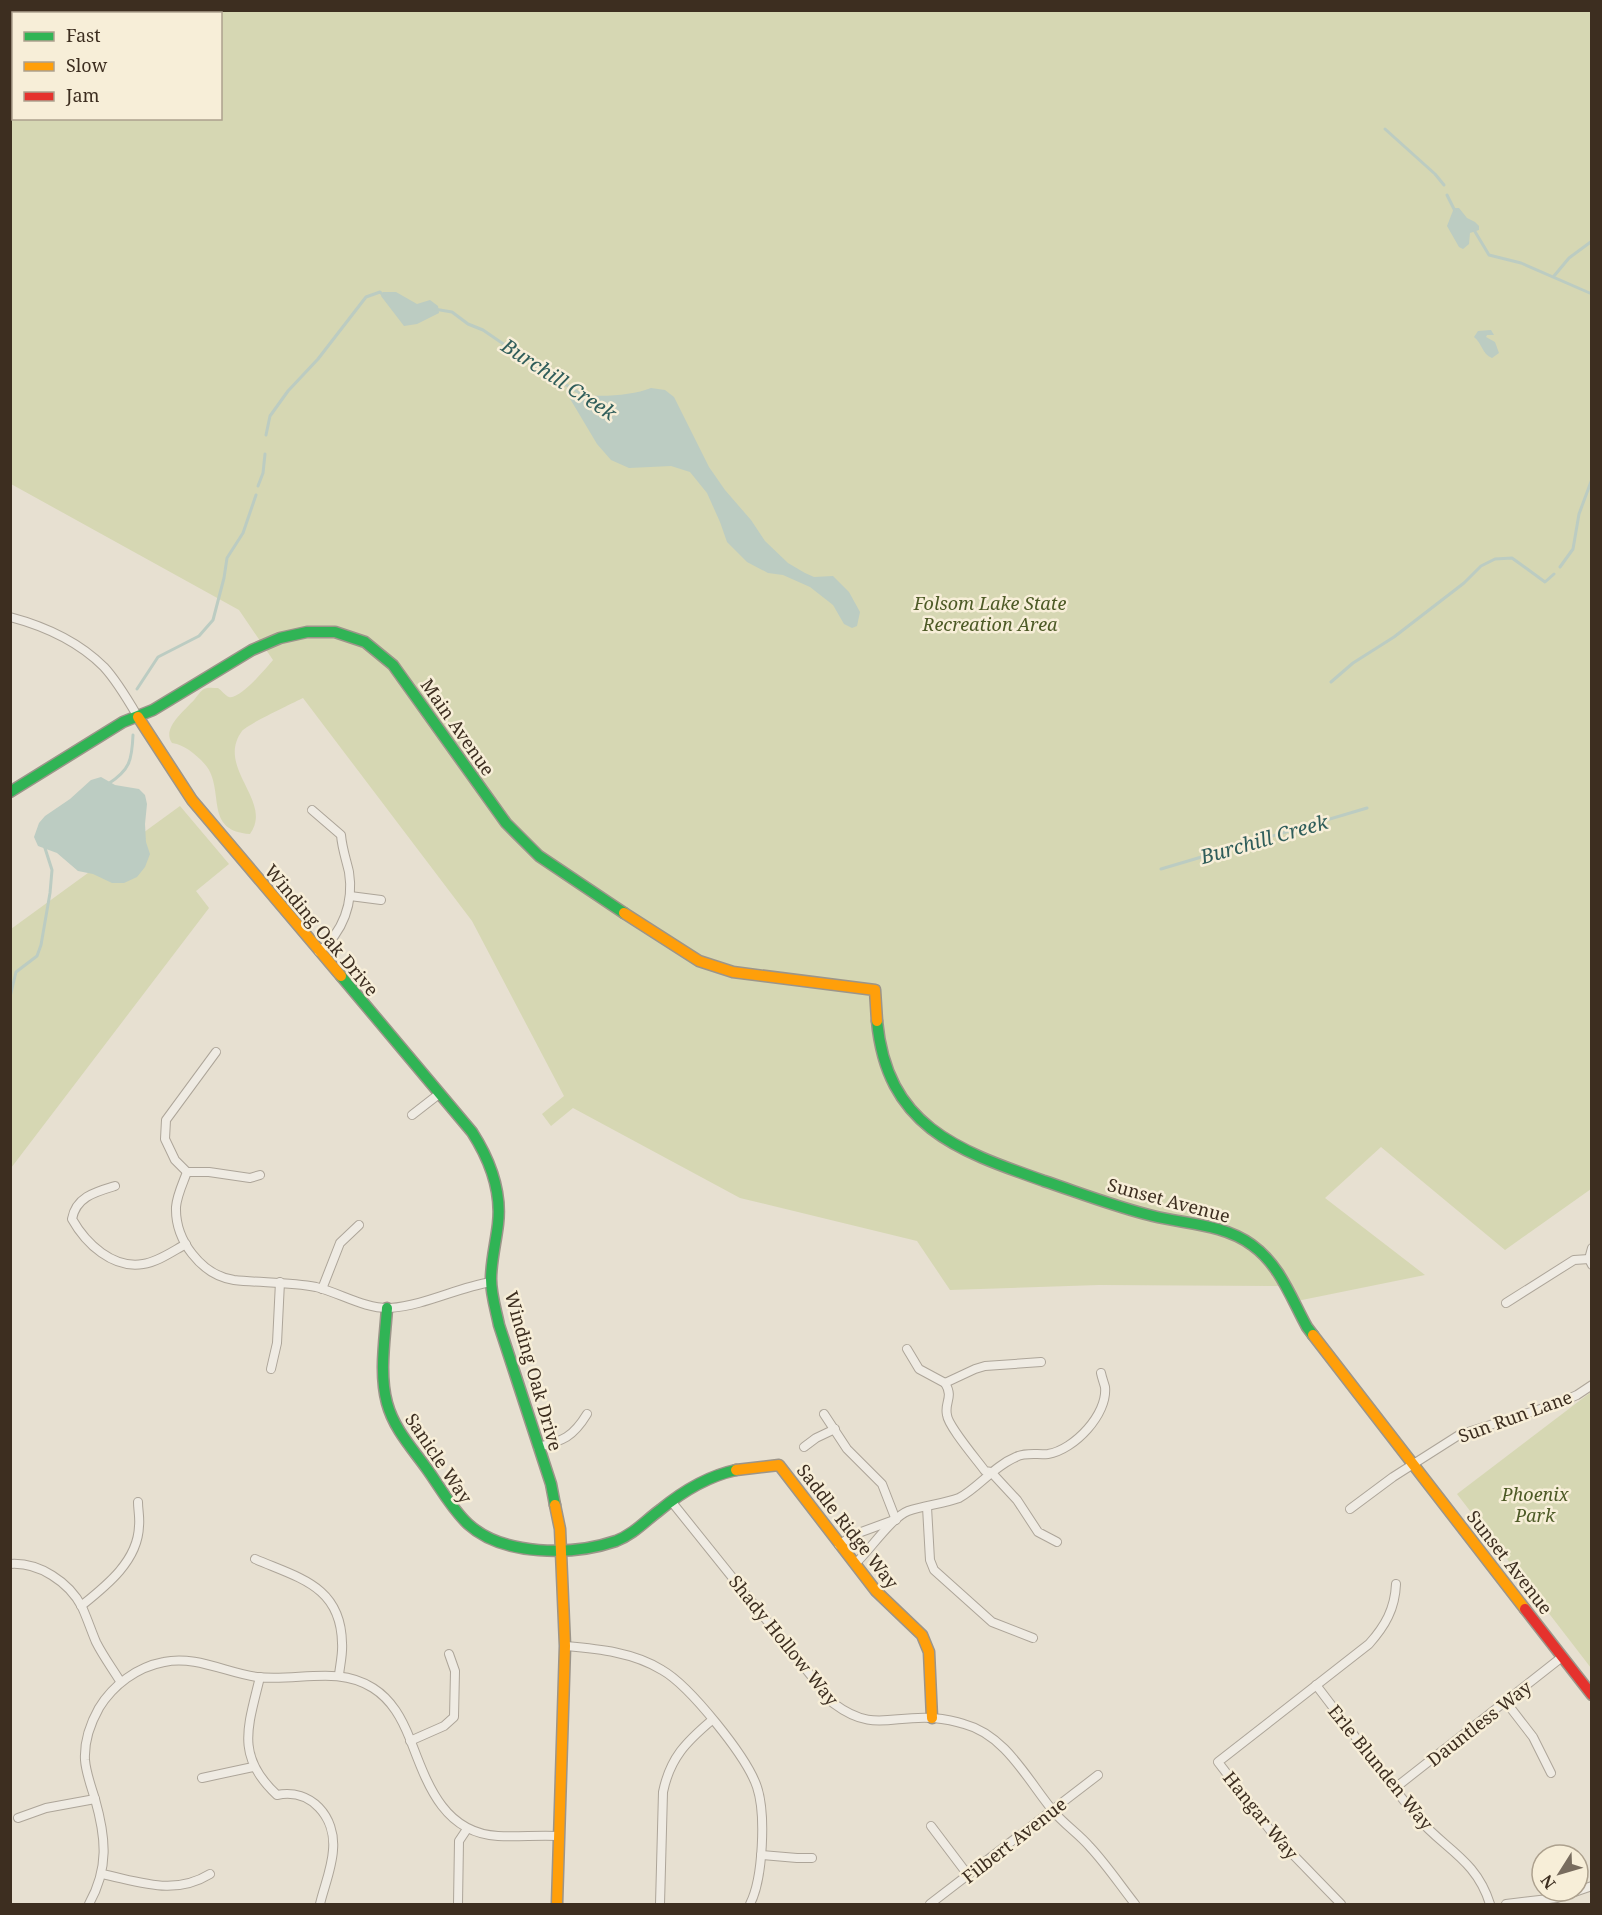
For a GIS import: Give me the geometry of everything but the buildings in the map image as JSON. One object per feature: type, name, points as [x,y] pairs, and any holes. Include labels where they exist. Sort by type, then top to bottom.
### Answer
[{"type":"street","points":[[10,617],[52,632],[92,657],[104,668],[138,717]]},
{"type":"street","name":"Main Avenue","points":[[10,792],[126,720],[153,709],[210,672],[268,642],[306,632],[330,632],[353,637],[371,646],[393,665],[506,823],[539,856],[590,892],[678,949],[720,969],[875,990]]},
{"type":"street","name":"Winding Oak Drive","points":[[138,717],[192,800],[480,1145],[495,1181],[499,1215],[491,1282],[499,1325],[551,1484],[561,1549],[565,1646],[557,1905]]},
{"type":"street","points":[[312,810],[327,820],[341,835],[342,850],[349,875],[350,896],[346,913],[340,928],[319,952]]},
{"type":"street","points":[[350,896],[381,900]]},
{"type":"street","name":"Sunset Avenue","points":[[875,990],[880,1045],[889,1073],[911,1112],[949,1143],[981,1160],[1104,1201],[1165,1219],[1223,1230],[1252,1244],[1271,1261],[1282,1274],[1307,1327],[1592,1695]]},
{"type":"street","points":[[216,1052],[166,1120],[165,1139],[175,1160],[187,1172],[209,1172],[250,1178],[260,1175]]},
{"type":"street","points":[[412,1114],[439,1094]]},
{"type":"street","points":[[187,1172],[177,1206],[179,1229],[186,1244],[200,1263],[222,1277],[233,1280],[280,1282],[322,1289],[387,1308],[423,1303],[491,1282]]},
{"type":"street","points":[[115,1186],[89,1194],[74,1211],[72,1219],[86,1239],[107,1257],[126,1264],[144,1264],[161,1258],[186,1244]]},
{"type":"street","points":[[322,1289],[340,1243],[359,1225]]},
{"type":"street","points":[[1506,1303],[1574,1260],[1590,1262],[1592,1248]]},
{"type":"street","points":[[271,1369],[277,1343],[280,1282]]},
{"type":"street","name":"Sanicle Way","points":[[387,1308],[384,1381],[391,1417],[423,1461],[450,1506],[468,1525],[494,1542],[561,1549]]},
{"type":"street","points":[[906,1349],[919,1369],[945,1383],[950,1396],[947,1409],[948,1420],[985,1471],[991,1472],[1017,1500],[1038,1532],[1057,1542]]},
{"type":"street","points":[[945,1383],[986,1366],[1041,1362]]},
{"type":"street","points":[[855,1564],[896,1520],[907,1512],[967,1494],[991,1472],[1015,1457],[1050,1454],[1071,1445],[1089,1428],[1098,1414],[1105,1388],[1101,1374]]},
{"type":"street","name":"Sun Run Lane","points":[[1350,1509],[1444,1443],[1467,1431],[1559,1403],[1577,1395],[1592,1384]]},
{"type":"street","points":[[538,1447],[569,1436],[578,1428],[587,1414]]},
{"type":"street","points":[[825,1414],[847,1449],[882,1484],[896,1520]]},
{"type":"street","points":[[804,1447],[835,1429]]},
{"type":"street","name":"Saddle Ridge Way","points":[[561,1549],[596,1546],[627,1536],[688,1488],[717,1475],[760,1465],[779,1465],[876,1591],[922,1635],[929,1652],[932,1718]]},
{"type":"street","name":"Shady Hollow Way","points":[[671,1501],[832,1703],[850,1714],[872,1721],[932,1718],[966,1724],[990,1737],[1012,1756],[1065,1824],[1090,1846],[1135,1905]]},
{"type":"street","points":[[81,1606],[105,1588],[124,1566],[140,1527],[138,1502]]},
{"type":"street","points":[[927,1507],[930,1560],[934,1570],[992,1622],[1033,1638]]},
{"type":"street","points":[[839,1545],[853,1534],[896,1520]]},
{"type":"street","points":[[255,1559],[312,1584],[330,1600],[340,1623],[342,1643],[339,1675]]},
{"type":"street","points":[[10,1564],[16,1563],[44,1570],[62,1582],[81,1606],[105,1659],[120,1681]]},
{"type":"street","points":[[1316,1685],[1363,1650],[1381,1631],[1394,1605],[1396,1584]]},
{"type":"street","points":[[565,1646],[615,1652],[662,1670],[688,1690],[746,1763],[756,1786],[760,1803],[761,1854],[758,1880],[750,1905]]},
{"type":"street","points":[[410,1741],[444,1726],[454,1717],[455,1671],[449,1654]]},
{"type":"street","name":"Dauntless Way","points":[[1395,1788],[1562,1658]]},
{"type":"street","points":[[89,1905],[102,1874],[104,1841],[87,1772],[86,1743],[93,1719],[120,1681],[152,1665],[164,1662],[178,1660],[260,1677],[339,1675],[368,1685],[382,1695],[397,1711],[435,1797],[454,1819],[467,1828],[497,1836],[558,1836]]},
{"type":"street","points":[[260,1677],[248,1732],[253,1767],[263,1782],[277,1795],[289,1793],[311,1800],[320,1809],[328,1823],[332,1835],[333,1851],[320,1905]]},
{"type":"street","name":"Erle Blunden Way","points":[[1316,1685],[1419,1819],[1462,1857],[1481,1884],[1490,1905]]},
{"type":"street","name":"Hangar Way","points":[[1316,1685],[1218,1762],[1273,1834],[1341,1905]]},
{"type":"street","points":[[1506,1702],[1533,1737],[1551,1773]]},
{"type":"street","points":[[660,1905],[663,1792],[667,1775],[680,1750],[712,1720]]},
{"type":"street","points":[[202,1778],[253,1767]]},
{"type":"street","name":"Filbert Avenue","points":[[930,1905],[1098,1775]]},
{"type":"street","points":[[18,1818],[46,1808],[95,1799]]},
{"type":"street","points":[[931,1826],[968,1875]]},
{"type":"street","points":[[458,1905],[459,1841],[467,1828]]},
{"type":"street","points":[[761,1854],[812,1858]]},
{"type":"street","points":[[102,1874],[171,1887],[197,1882],[210,1874]]},
{"type":"street","points":[[1506,1905],[1557,1898],[1592,1886]]},
{"type":"green space","name":"Folsom Lake State Recreation Area","points":[[11,11],[1591,11],[1591,1189],[1505,1250],[1381,1147],[1325,1198],[1425,1275],[1297,1301],[1288,1286],[1099,1285],[950,1290],[917,1241],[740,1198],[573,1108],[551,1126],[542,1114],[564,1096],[472,921],[303,698],[245,728],[236,745],[235,758],[255,809],[255,822],[250,834],[236,831],[221,819],[209,770],[189,750],[172,743],[169,732],[171,727],[178,716],[204,689],[218,688],[229,697],[234,697],[252,683],[273,660],[239,610],[11,484]]},
{"type":"green space","points":[[180,806],[229,864],[196,891],[209,908],[11,1168],[11,929]]},
{"type":"green space","name":"Phoenix Park","points":[[1591,1392],[1591,1668],[1457,1494]]},
{"type":"shaded area","points":[[1454,208],[1459,208],[1467,218],[1479,226],[1479,230],[1470,233],[1469,244],[1463,249],[1459,247],[1447,226]]},
{"type":"shaded area","points":[[383,292],[396,292],[417,304],[430,300],[438,306],[439,313],[417,324],[404,326],[381,296]]},
{"type":"shaded area","points":[[1491,330],[1494,335],[1486,337],[1495,342],[1499,353],[1492,358],[1486,354],[1474,337],[1478,331]]},
{"type":"shaded area","points":[[651,388],[665,390],[674,397],[709,467],[765,541],[788,563],[814,577],[833,576],[849,592],[860,612],[857,626],[852,628],[844,624],[833,605],[810,587],[783,575],[768,573],[747,562],[727,542],[707,493],[690,472],[671,466],[629,468],[611,460],[597,444],[566,392],[608,396]]},
{"type":"shaded area","points":[[101,777],[115,785],[139,789],[145,795],[147,804],[146,842],[150,854],[145,867],[137,877],[124,883],[112,883],[93,874],[78,871],[57,853],[38,846],[34,837],[39,823],[45,816],[70,799],[91,780]]},
{"type":"waterway","points":[[1385,129],[1444,185]]},
{"type":"waterway","points":[[1447,195],[1455,211]]},
{"type":"waterway","points":[[1474,230],[1489,255],[1521,263],[1592,294]]},
{"type":"waterway","points":[[1554,276],[1569,258],[1592,241]]},
{"type":"waterway","name":"Burchill Creek","points":[[266,435],[270,416],[288,391],[318,359],[366,297],[380,292],[384,296]]},
{"type":"waterway","name":"Burchill Creek","points":[[434,309],[452,312],[583,395]]},
{"type":"waterway","points":[[258,486],[263,473],[265,454]]},
{"type":"waterway","points":[[1560,567],[1573,549],[1579,514],[1592,479]]},
{"type":"waterway","points":[[137,689],[158,657],[199,636],[213,620],[227,558],[243,533],[256,495]]},
{"type":"waterway","points":[[1331,682],[1353,663],[1394,637],[1464,583],[1481,566],[1495,559],[1512,558],[1545,582],[1554,574]]},
{"type":"waterway","name":"Burchill Creek","points":[[108,784],[121,774],[128,764],[133,735]]},
{"type":"waterway","name":"Burchill Creek","points":[[1161,869],[1367,808]]},
{"type":"waterway","name":"Burchill Creek","points":[[10,997],[16,972],[37,956],[41,945],[52,870],[44,845]]},
{"type":"traffic: fast","points":[[10,792],[123,722],[153,710],[252,650],[280,638],[307,632],[335,632],[365,642],[393,665],[506,823],[539,856],[624,913]]},
{"type":"traffic: fast","points":[[341,976],[472,1132],[489,1164],[496,1187],[499,1211],[491,1272],[493,1297],[499,1325],[551,1484],[555,1505]]},
{"type":"traffic: fast","points":[[877,1021],[883,1057],[895,1086],[911,1110],[931,1129],[982,1158],[1012,1170],[1112,1204],[1165,1219],[1217,1229],[1241,1238],[1262,1253],[1270,1262],[1313,1335]]},
{"type":"traffic: fast","points":[[387,1308],[383,1380],[390,1412],[404,1438],[451,1504],[468,1524],[483,1535],[500,1542],[539,1550],[559,1551],[598,1546],[628,1535],[696,1485],[736,1470]]},
{"type":"traffic: slow","points":[[138,717],[192,800],[341,976]]},
{"type":"traffic: slow","points":[[624,913],[699,961],[733,972],[875,990],[877,1021]]},
{"type":"traffic: slow","points":[[1313,1335],[1525,1609]]},
{"type":"traffic: slow","points":[[736,1470],[779,1465],[876,1591],[922,1635],[929,1652],[932,1718]]},
{"type":"traffic: slow","points":[[555,1505],[560,1529],[565,1646],[557,1904]]},
{"type":"traffic: jam","points":[[1525,1609],[1592,1695]]}]
